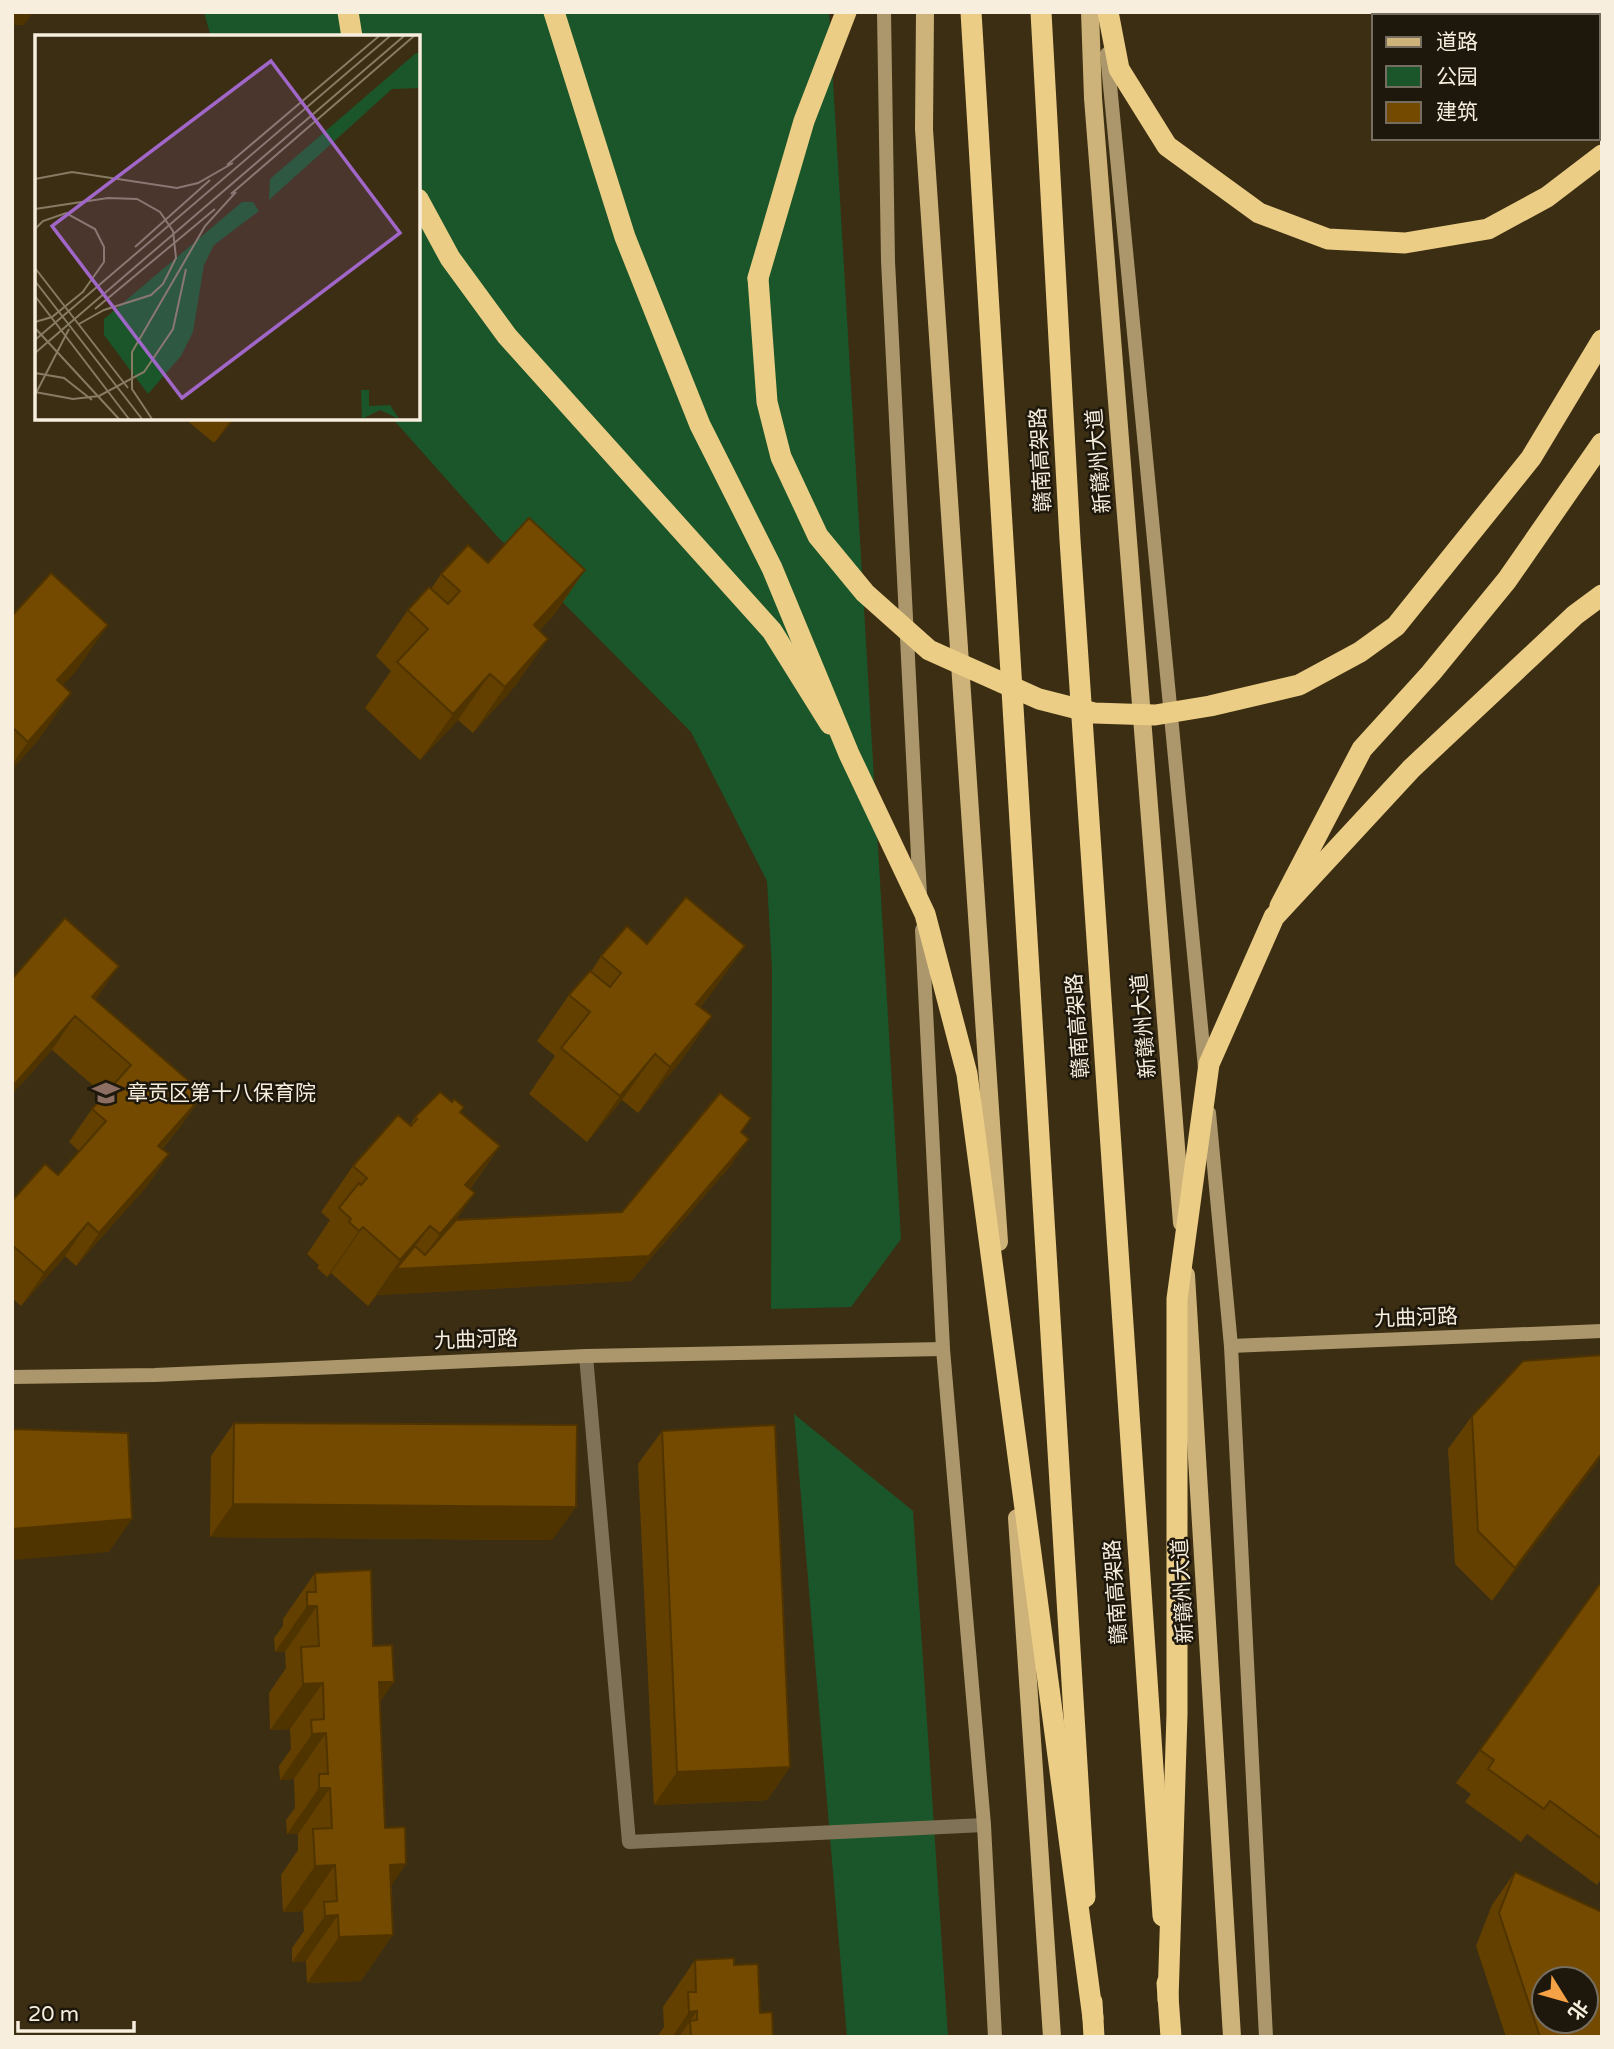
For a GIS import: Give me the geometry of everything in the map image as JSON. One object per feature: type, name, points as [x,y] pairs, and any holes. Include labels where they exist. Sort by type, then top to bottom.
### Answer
[{"type":"highway","points":[[348,12],[352,35]]},
{"type":"highway","points":[[554,12],[625,237],[700,425],[772,568],[849,754],[925,914],[967,1074],[1093,2027]]},
{"type":"highway","points":[[846,12],[804,121],[758,278],[767,402],[781,457],[818,536],[865,593],[929,650],[987,678],[1039,699],[1094,712],[1155,715],[1210,706],[1299,685],[1360,652],[1396,626],[1531,458],[1602,340]]},
{"type":"highway","name":"赣南高架路","points":[[971,12],[1093,2027]]},
{"type":"highway","name":"赣南高架路","points":[[1041,12],[1070,540],[1171,2037]]},
{"type":"highway","points":[[1106,12],[1119,69],[1167,146],[1259,213],[1328,239],[1405,243],[1488,229],[1547,197],[1602,155]]},
{"type":"highway","points":[[420,203],[450,258],[507,336],[772,631],[849,754]]},
{"type":"highway","points":[[1168,2000],[1177,1714],[1177,1299],[1209,1064],[1274,917],[1362,749],[1431,673],[1507,580],[1602,443]]},
{"type":"highway","points":[[1274,917],[1411,769],[1574,615],[1602,595]]},
{"type":"main road","points":[[925,12],[924,129],[1052,2037]]},
{"type":"main road","name":"新赣州大道","points":[[1090,12],[1094,112],[1190,1322],[1232,2037]]},
{"type":"street","points":[[884,12],[888,261],[943,1349],[984,1825],[995,2037]]},
{"type":"street","points":[[1106,12],[1231,1346],[1266,2037]]},
{"type":"street","name":"九曲河路","points":[[1231,1346],[1602,1331]]},
{"type":"street","name":"九曲河路","points":[[12,1377],[155,1375],[586,1356],[943,1349]]},
{"type":"lane","points":[[586,1356],[629,1842],[984,1825]]},
{"type":"green space","points":[[204,12],[829,12],[901,1239],[851,1307],[771,1309],[772,968],[767,881],[691,732],[496,535],[394,420],[420,420],[420,35],[210,35]]},
{"type":"green space","points":[[794,1414],[913,1511],[948,2037],[847,2037]]},
{"type":"building","points":[[529,518],[585,570],[534,625],[548,639],[505,687],[490,674],[453,714],[397,662],[428,629],[408,610],[429,587],[448,604],[460,591],[441,574],[468,545],[488,563]]},
{"type":"building","points":[[51,573],[108,625],[57,680],[71,693],[28,742],[12,729],[12,616]]},
{"type":"building","points":[[686,897],[745,946],[696,1004],[712,1016],[670,1067],[655,1054],[620,1096],[561,1048],[590,1012],[569,995],[590,971],[610,987],[621,973],[601,956],[627,926],[647,944]]},
{"type":"building","points":[[65,918],[119,966],[92,997],[204,1094],[158,1146],[169,1154],[99,1233],[88,1223],[44,1273],[12,1245],[12,1201],[45,1164],[58,1175],[106,1121],[92,1109],[131,1065],[75,1016],[12,1087],[12,979]]},
{"type":"building","points":[[440,1092],[452,1102],[454,1099],[464,1107],[460,1112],[500,1146],[465,1185],[475,1193],[440,1234],[430,1226],[400,1260],[363,1227],[359,1231],[339,1208],[359,1183],[361,1185],[367,1178],[353,1166],[398,1115],[411,1126],[417,1119],[415,1117]]},
{"type":"building","points":[[720,1093],[751,1118],[741,1132],[749,1139],[649,1256],[396,1269],[415,1246],[425,1255],[456,1220],[622,1212]]},
{"type":"building","points":[[1602,1355],[1602,1453],[1515,1568],[1478,1531],[1472,1416],[1523,1361]]},
{"type":"building","points":[[234,1423],[577,1425],[576,1507],[233,1504]]},
{"type":"building","points":[[775,1425],[790,1767],[677,1772],[662,1431]]},
{"type":"building","points":[[12,1429],[128,1433],[132,1519],[12,1529]]},
{"type":"building","points":[[371,1570],[373,1646],[392,1645],[394,1682],[379,1682],[385,1828],[405,1827],[406,1864],[390,1865],[393,1935],[339,1937],[338,1915],[325,1916],[324,1902],[337,1901],[335,1865],[315,1866],[313,1829],[332,1828],[330,1788],[319,1788],[319,1774],[328,1774],[326,1733],[312,1734],[311,1720],[324,1719],[323,1683],[303,1684],[301,1647],[319,1646],[317,1606],[307,1606],[307,1592],[316,1592],[315,1573]]},
{"type":"building","points":[[1602,1581],[1602,1839],[1550,1801],[1544,1809],[1488,1769],[1494,1760],[1480,1750]]},
{"type":"building","points":[[1515,1872],[1602,1912],[1602,2037],[1539,2035],[1600,2035],[1600,1965],[1530,1965],[1530,2007],[1499,1913]]},
{"type":"building","points":[[734,1958],[734,1965],[758,1964],[760,2013],[772,2012],[773,2037],[691,2037],[690,2021],[697,2020],[697,2011],[689,2012],[688,1992],[696,1992],[695,1960]]},
{"type":"place","name":"章贡区第十八保育院","points":[[106,1093]]}]
